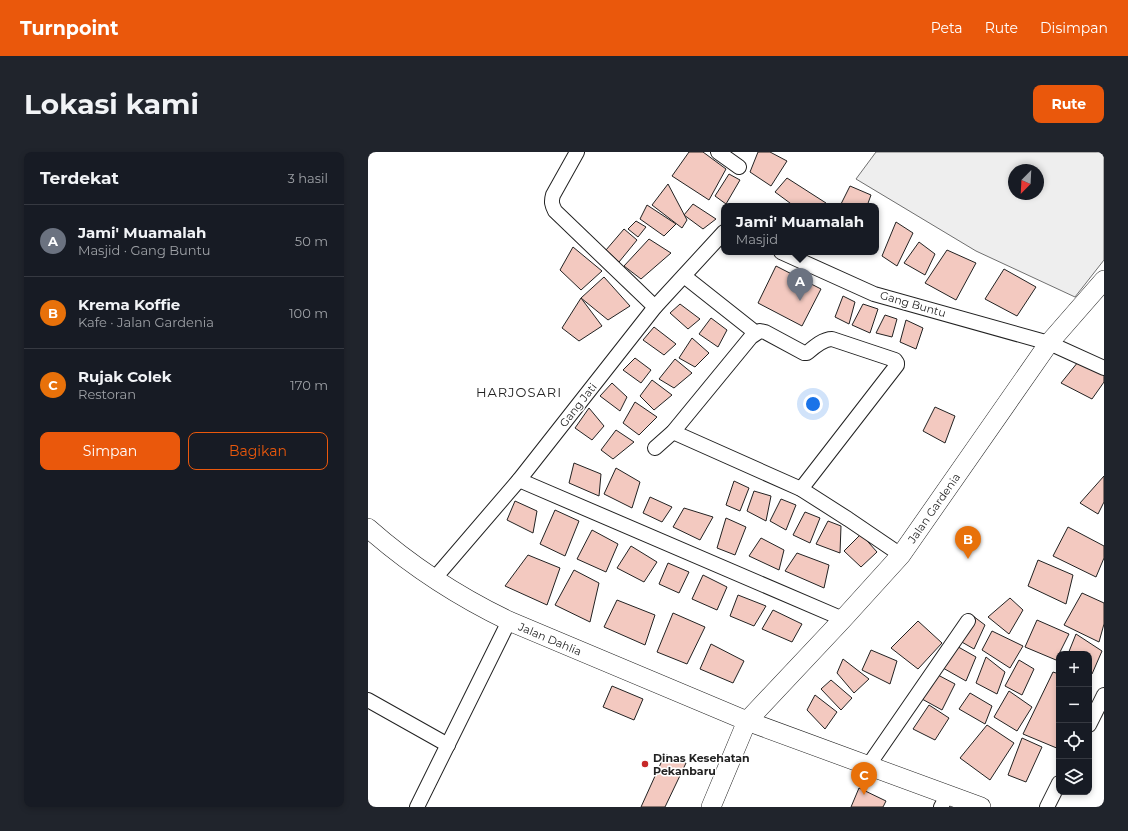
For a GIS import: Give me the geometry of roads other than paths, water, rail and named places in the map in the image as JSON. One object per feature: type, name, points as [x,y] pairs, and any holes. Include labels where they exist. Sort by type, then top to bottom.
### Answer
[{"type":"main road","name":"Jalan Gardenia","points":[[747,721],[901,555],[1049,343],[1104,280]]},
{"type":"main road","name":"Jalan Dahlia","points":[[370,536],[434,579],[490,612],[509,621],[747,721],[868,766],[945,801],[981,807]]},
{"type":"main road","points":[[711,807],[747,721]]},
{"type":"street","points":[[577,152],[553,195],[552,205],[555,211],[655,307]]},
{"type":"street","points":[[718,152],[739,167]]},
{"type":"street","name":"Gang Jati","points":[[434,579],[518,480],[655,307],[721,235]]},
{"type":"street","name":"Gang Buntu","points":[[788,255],[874,294],[1049,343],[1104,368]]},
{"type":"street","points":[[684,276],[756,333]]},
{"type":"street","points":[[655,448],[673,432],[751,337],[760,331],[765,332],[804,353],[823,341],[832,339],[895,360],[897,365],[801,489]]},
{"type":"street","points":[[673,432],[801,489],[901,555]]},
{"type":"street","points":[[518,480],[843,619]]},
{"type":"street","points":[[417,807],[509,621]]},
{"type":"street","points":[[868,766],[968,621]]},
{"type":"street","points":[[1090,723],[1104,696]]},
{"type":"street","points":[[368,700],[448,745]]},
{"type":"street","points":[[1047,807],[1056,789]]},
{"type":"place","name":"Jami' Muamalah","points":[[800,301]]},
{"type":"place","name":"Krema Koffie","points":[[968,559]]},
{"type":"place","name":"Dinas Kesehatan Pekanbaru","points":[[645,764]]},
{"type":"place","name":"Rujak Colek","points":[[864,795]]},
{"type":"district","name":"HARJOSARI","points":[[519,392]]}]
